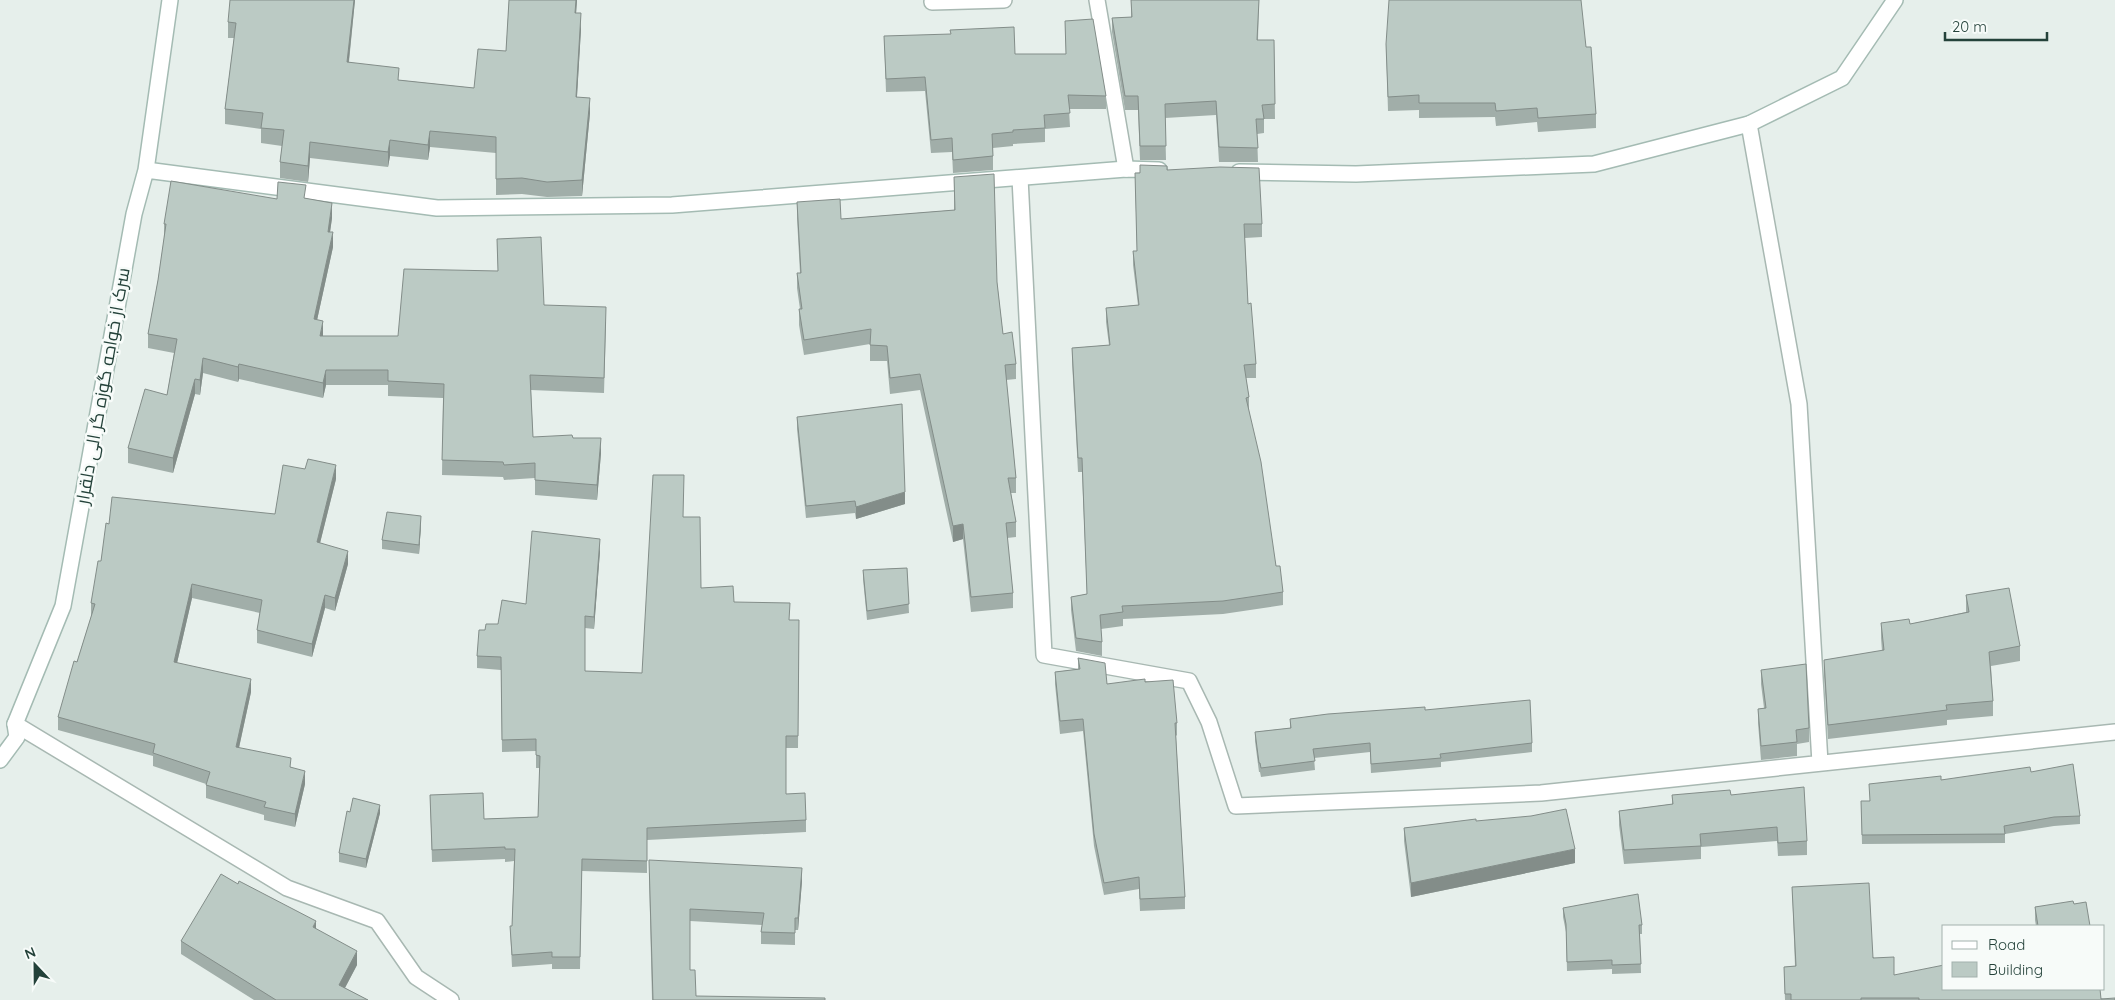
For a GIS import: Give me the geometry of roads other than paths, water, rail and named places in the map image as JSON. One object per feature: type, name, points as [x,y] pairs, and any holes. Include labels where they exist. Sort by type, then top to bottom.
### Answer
[{"type":"street","name":"سرک از خواجه گوزه گر الی دلقرار","points":[[0,760],[17,737],[16,724],[63,606],[134,214],[146,170],[170,0]]},
{"type":"street","points":[[932,2],[1004,0]]},
{"type":"street","points":[[1097,0],[1126,170]]},
{"type":"street","points":[[1226,172],[1356,174],[1594,164],[1749,124],[1842,78],[1895,0]]},
{"type":"street","points":[[1749,124],[1800,404],[1820,763]]},
{"type":"street","points":[[146,170],[437,208],[672,205],[1126,170],[1176,170]]},
{"type":"street","points":[[1020,178],[1044,655],[1189,681],[1209,722],[1236,806],[1541,793],[2115,732]]},
{"type":"street","points":[[16,724],[287,888],[377,921],[416,977],[450,1000]]}]
